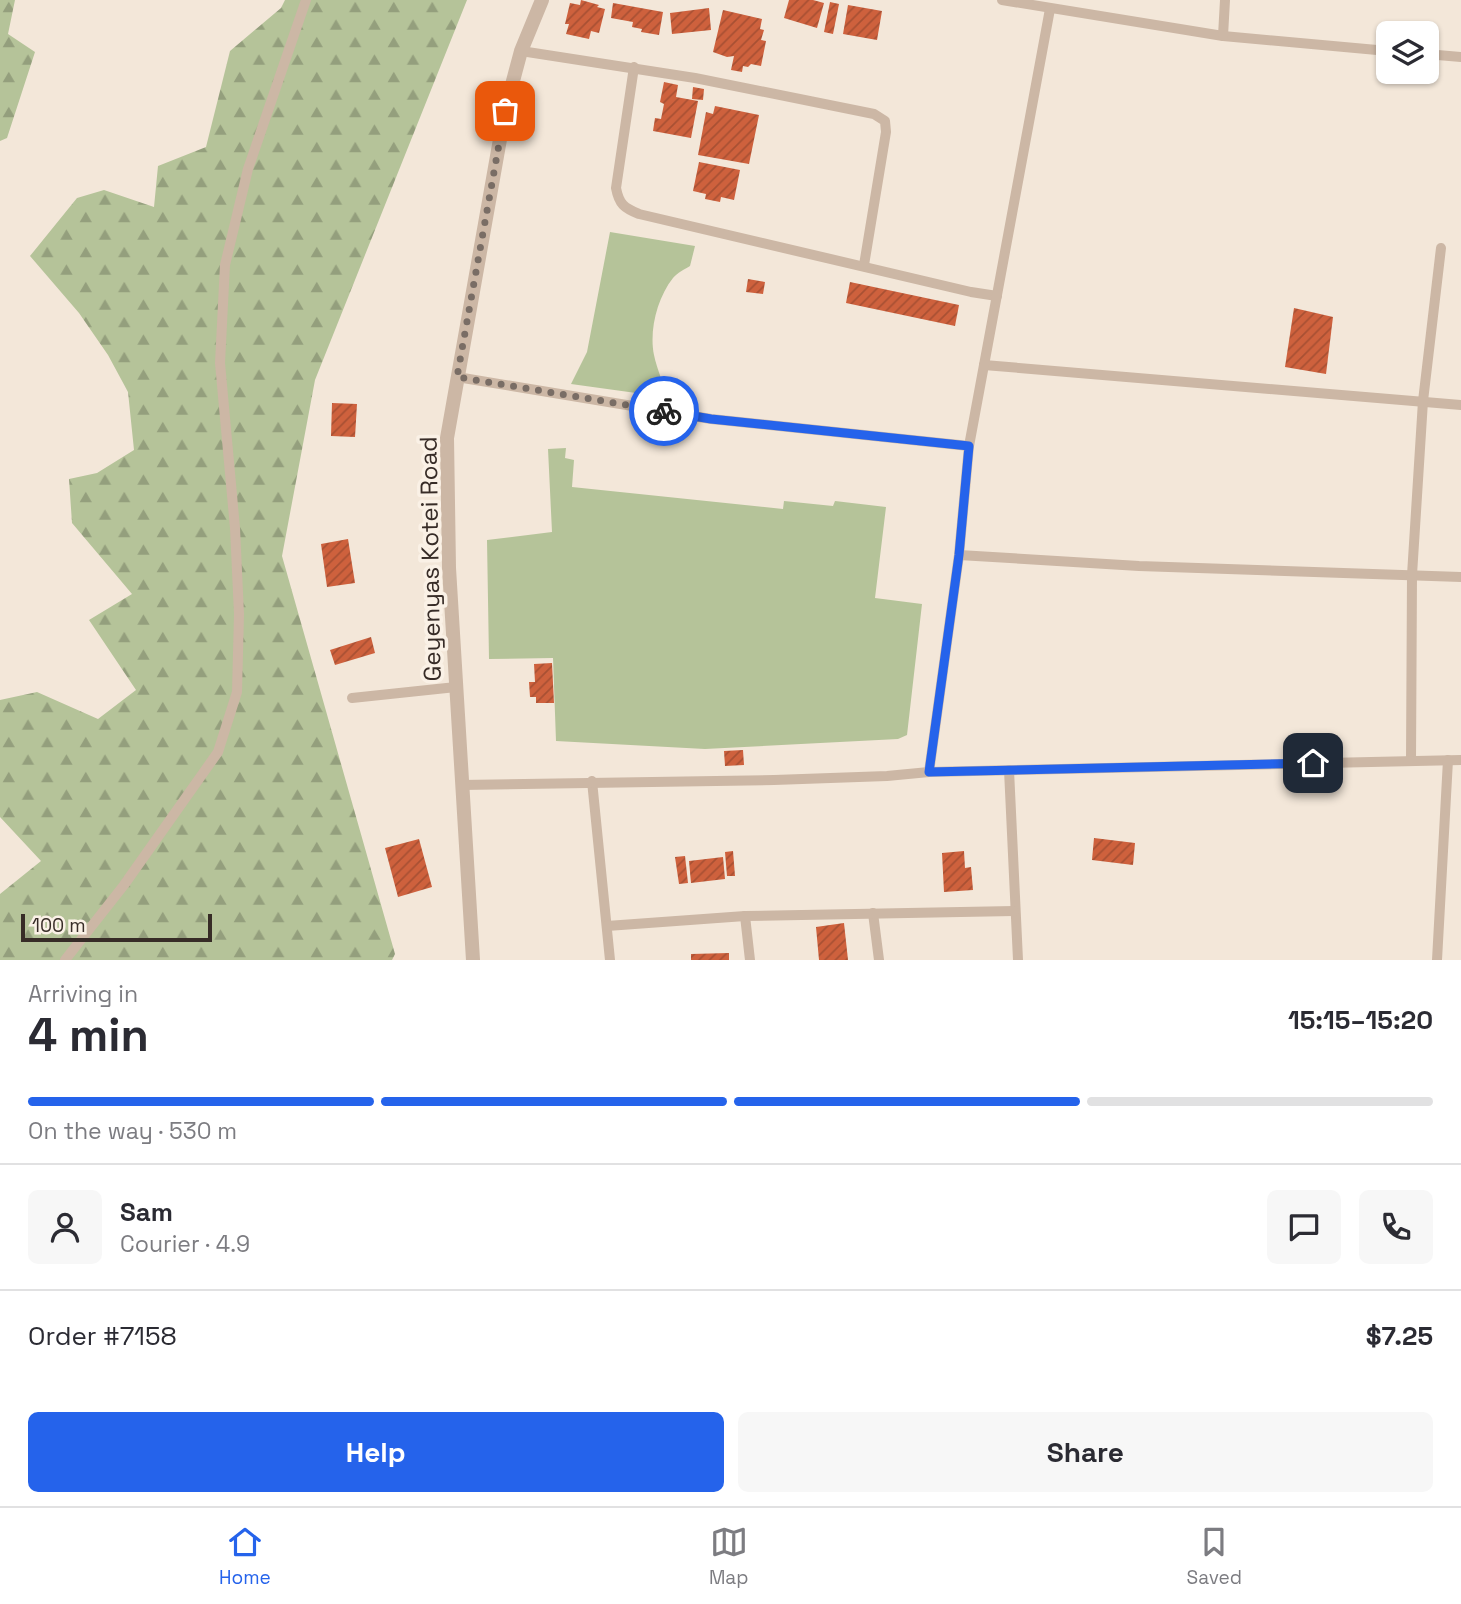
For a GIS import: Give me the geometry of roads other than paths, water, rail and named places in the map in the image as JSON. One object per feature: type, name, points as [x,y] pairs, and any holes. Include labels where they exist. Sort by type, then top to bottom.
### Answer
[{"type":"street","points":[[65,960],[124,885],[218,752],[237,692],[239,614],[235,528],[220,363],[225,265],[248,169],[306,0]]},
{"type":"street","name":"Geyenyas Kotei Road","points":[[473,960],[449,568],[447,438],[505,111],[521,51],[542,0]]},
{"type":"street","points":[[1002,0],[1223,36],[1376,50]]},
{"type":"street","points":[[1223,36],[1225,0]]},
{"type":"street","points":[[929,772],[959,555],[969,446],[1050,9]]},
{"type":"street","points":[[521,51],[634,67],[874,114],[885,121],[886,132],[864,265]]},
{"type":"street","points":[[1439,55],[1461,57]]},
{"type":"street","points":[[634,67],[617,176],[618,200],[623,207],[639,214],[997,296]]},
{"type":"street","points":[[1411,760],[1412,575],[1423,401],[1441,248]]},
{"type":"street","points":[[984,365],[1461,405]]},
{"type":"street","points":[[457,377],[711,419],[969,446]]},
{"type":"street","points":[[959,555],[1139,566],[1461,577]]},
{"type":"street","points":[[352,698],[456,687]]},
{"type":"street","points":[[1437,960],[1448,760]]},
{"type":"street","points":[[461,785],[774,780],[929,772],[1461,760]]},
{"type":"street","points":[[1009,770],[1018,960]]},
{"type":"street","points":[[592,781],[610,960]]},
{"type":"street","points":[[607,926],[745,916],[1014,911]]},
{"type":"street","points":[[873,914],[879,960]]},
{"type":"street","points":[[745,916],[750,960]]}]
